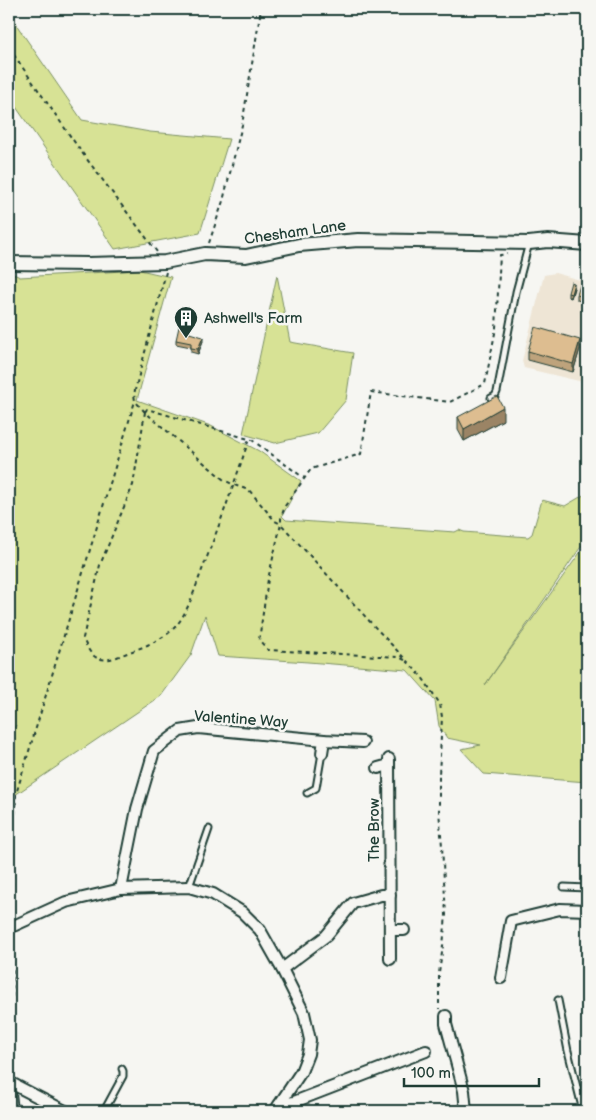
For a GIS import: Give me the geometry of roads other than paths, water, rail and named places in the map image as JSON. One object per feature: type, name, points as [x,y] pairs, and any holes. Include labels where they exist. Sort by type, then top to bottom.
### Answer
[{"type":"street","name":"Chesham Lane","points":[[9,263],[167,262],[205,254],[246,256],[299,246],[358,240],[529,243],[548,241],[587,244]]},
{"type":"street","name":"Valentine Way","points":[[121,888],[138,809],[154,751],[180,731],[198,728],[362,742]]},
{"type":"street","points":[[322,753],[324,740]]},
{"type":"street","name":"The Brow","points":[[378,768],[389,762],[390,959]]},
{"type":"street","points":[[11,930],[66,902],[121,888],[189,887],[213,894],[242,912],[260,930],[282,969],[304,1013],[310,1040],[308,1054],[301,1072],[277,1108]]},
{"type":"street","points":[[282,969],[326,936],[353,903],[381,895],[390,895]]},
{"type":"street","points":[[501,978],[510,921],[560,909],[587,910]]},
{"type":"street","points":[[390,930],[404,930]]},
{"type":"street","points":[[443,1016],[464,1091],[466,1111]]},
{"type":"street","points":[[277,1108],[426,1051]]},
{"type":"street","points":[[9,1083],[12,1111]]},
{"type":"street","points":[[9,1083],[65,1111]]},
{"type":"lane","points":[[491,398],[497,392],[516,292],[529,243]]},
{"type":"lane","points":[[307,793],[316,788],[322,753]]},
{"type":"lane","points":[[189,887],[209,829]]},
{"type":"lane","points":[[564,887],[587,888]]},
{"type":"lane","points":[[558,1000],[583,1111]]},
{"type":"lane","points":[[104,1111],[123,1076],[124,1071],[122,1069]]},
{"type":"place","name":"Ashwell's Farm","points":[[186,339]]}]
